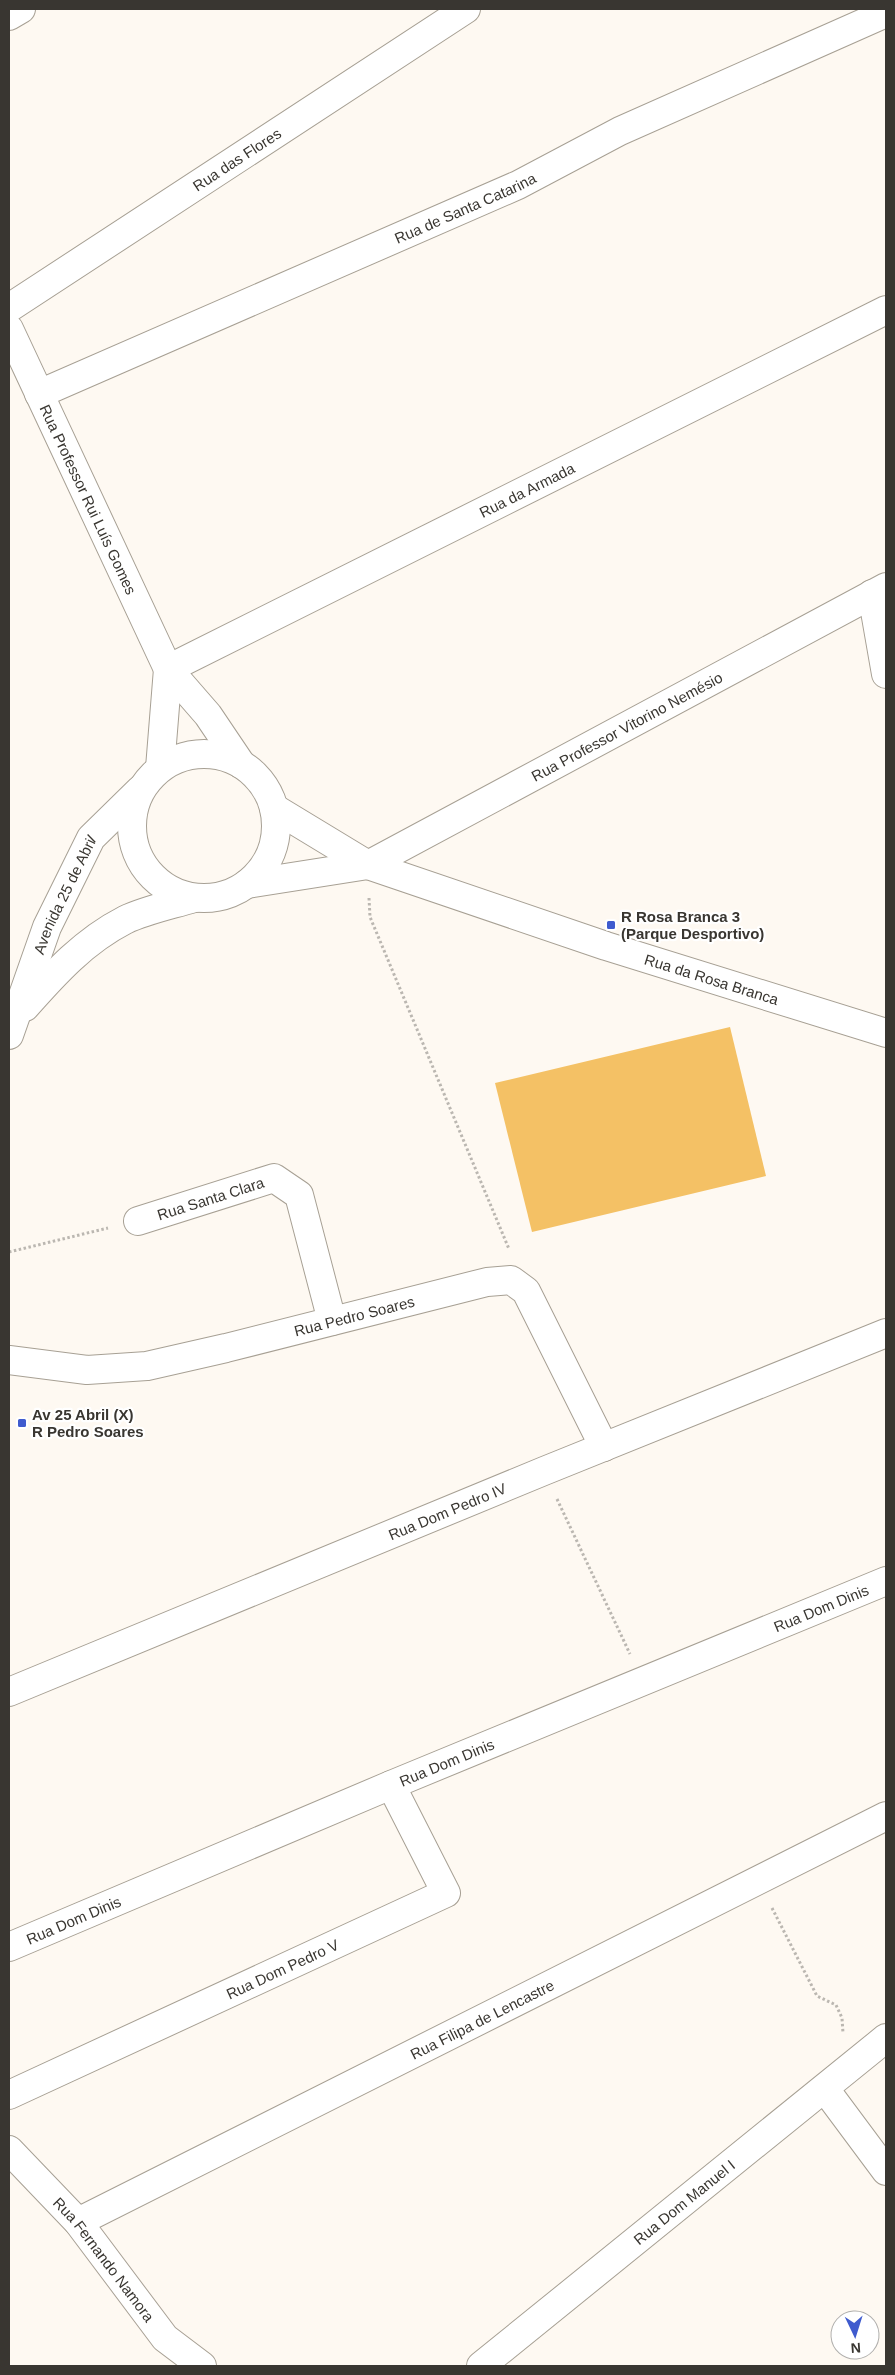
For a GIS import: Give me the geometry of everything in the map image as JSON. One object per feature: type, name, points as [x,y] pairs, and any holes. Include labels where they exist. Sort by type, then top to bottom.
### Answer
[{"type":"street","points":[[9,16],[21,9]]},
{"type":"street","name":"Rua das Flores","points":[[9,308],[466,9]]},
{"type":"street","name":"Rua de Santa Catarina","points":[[39,394],[518,186],[620,131],[886,13]]},
{"type":"street","name":"Rua da Armada","points":[[168,669],[886,310]]},
{"type":"street","name":"Rua Professor Rui Luís Gomes","points":[[9,329],[168,669],[208,715],[241,764]]},
{"type":"street","points":[[879,590],[886,674]]},
{"type":"street","name":"Rua Professor Vitorino Nemésio","points":[[368,865],[879,590]]},
{"type":"street","name":"Rua Professor Rui Luís Gomes","points":[[160,768],[168,669]]},
{"type":"street","points":[[200,754],[221,756],[241,764],[256,776],[267,790],[274,808],[276,829],[272,850],[262,868],[247,884],[231,893],[213,897],[194,898],[172,890],[152,876],[139,858],[132,835],[133,811],[142,789],[160,768],[179,758],[200,754]]},
{"type":"street","name":"Avenida 25 de Abril","points":[[12,1026],[47,927],[91,838],[142,789]]},
{"type":"street","name":"Rua da Rosa Branca","points":[[274,808],[368,865],[606,946],[886,1033]]},
{"type":"street","name":"Rua da Rosa Branca","points":[[247,884],[368,865]]},
{"type":"street","name":"Avenida 25 de Abril","points":[[12,1026],[63,964],[92,940],[126,920],[194,898]]},
{"type":"street","name":"Rua Santa Clara","points":[[138,1221],[274,1178],[299,1194],[332,1321]]},
{"type":"street","name":"Rua Pedro Soares","points":[[9,1360],[87,1370],[147,1366],[487,1282],[511,1280],[526,1291]]},
{"type":"street","points":[[526,1291],[604,1447]]},
{"type":"street","name":"Rua Dom Pedro IV","points":[[9,1692],[544,1471],[886,1333]]},
{"type":"street","name":"Rua Dom Dinis","points":[[9,1947],[643,1680],[886,1581]]},
{"type":"street","name":"Rua Dom Pedro V","points":[[9,2095],[446,1893],[392,1785]]},
{"type":"street","name":"Rua Filipa de Lencastre","points":[[78,2222],[886,1816]]},
{"type":"street","name":"Rua Dom Manuel I","points":[[481,2366],[886,2038]]},
{"type":"street","points":[[825,2089],[886,2171]]},
{"type":"street","name":"Rua Fernando Namora","points":[[9,2150],[78,2222],[165,2338],[202,2366]]},
{"type":"path","points":[[368,865],[370,917],[526,1291]]},
{"type":"path","points":[[9,1252],[138,1221]]},
{"type":"path","points":[[544,1471],[643,1680]]},
{"type":"path","points":[[758,1881],[817,1996],[836,2006],[842,2018],[844,2041],[856,2063]]},
{"type":"shaded area","points":[[730,1027],[766,1176],[532,1232],[495,1083]]},
{"type":"place","name":"R Rosa Branca 3 (Parque Desportivo)","points":[[611,925]]},
{"type":"place","name":"Av 25 Abril (X) R Pedro Soares","points":[[22,1423]]}]
